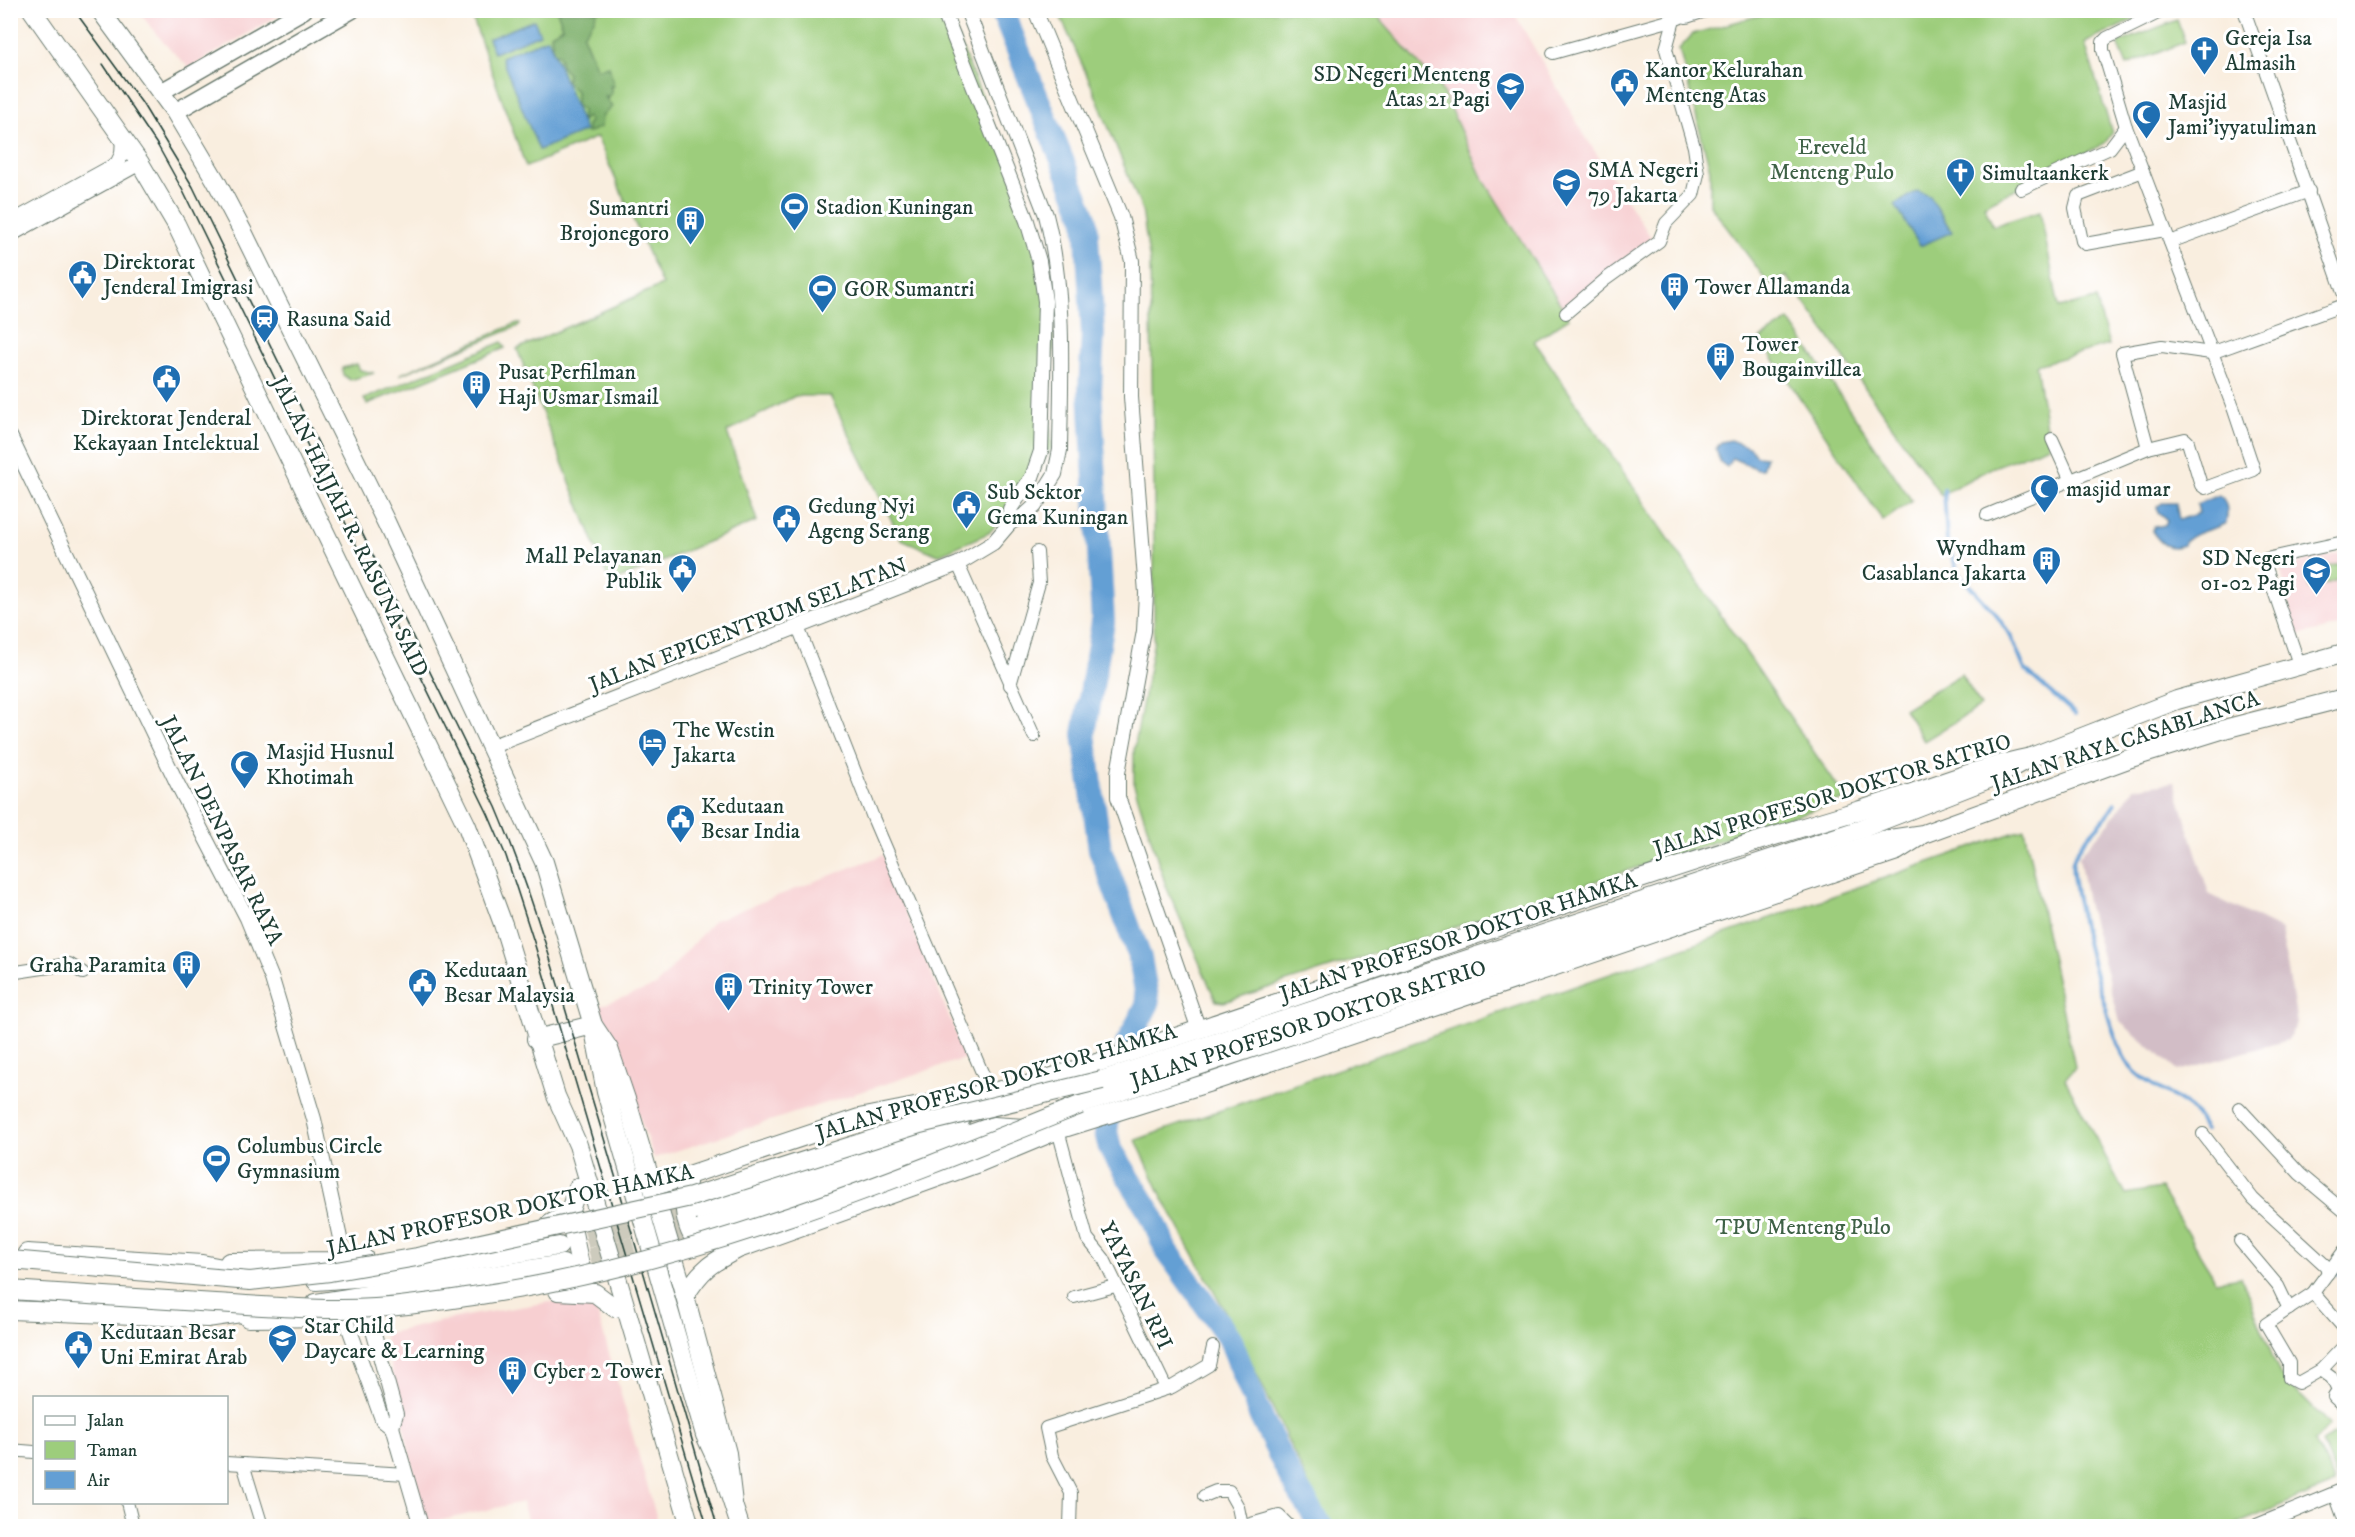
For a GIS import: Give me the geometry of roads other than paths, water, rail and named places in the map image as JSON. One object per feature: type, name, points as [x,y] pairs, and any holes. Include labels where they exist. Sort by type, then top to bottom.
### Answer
[{"type":"main road","name":"JALAN HAJJAH R. RASUNA SAID","points":[[32,10],[140,163],[176,224],[236,342],[467,826],[503,924],[536,1039],[556,1096],[578,1145],[690,1527]]},
{"type":"main road","name":"JALAN HAJJAH R. RASUNA SAID","points":[[100,10],[175,112],[216,181],[255,255],[386,522],[544,862],[593,1025],[606,1092],[705,1435],[733,1503],[740,1527]]},
{"type":"main road","points":[[161,92],[304,10]]},
{"type":"main road","points":[[175,112],[352,10]]},
{"type":"main road","points":[[204,67],[215,88]]},
{"type":"main road","name":"JALAN RAYA CASABLANCA","points":[[2031,758],[2177,700],[2298,664],[2344,653]]},
{"type":"main road","name":"JALAN RAYA CASABLANCA","points":[[1923,834],[2128,759],[2228,728],[2344,698]]},
{"type":"main road","name":"JALAN PROFESOR DOKTOR SATRIO","points":[[1923,834],[1897,851],[1825,876],[1293,1056],[1058,1130],[993,1126],[700,1219],[959,1121],[1017,1088],[1727,849],[1860,810],[1997,764],[2031,758]]},
{"type":"main road","name":"JALAN PROFESOR DOKTOR HAMKA","points":[[10,1290],[320,1310],[387,1307],[545,1285],[712,1243],[922,1169],[1080,1105],[1861,838],[2031,758]]},
{"type":"main road","name":"JALAN PROFESOR DOKTOR HAMKA","points":[[10,1260],[250,1281],[294,1277],[417,1257],[691,1197],[920,1124],[1102,1080],[1861,838],[1882,840],[1923,834]]},
{"type":"main road","name":"JALAN HAJJAH R. RASUNA SAID","points":[[593,1025],[609,1049],[686,1296],[727,1453],[733,1503]]},
{"type":"main road","points":[[536,1039],[593,1025]]},
{"type":"main road","points":[[652,1187],[860,1118],[990,1091],[1017,1088]]},
{"type":"main road","name":"JALAN HAJJAH R. RASUNA SAID","points":[[556,1096],[559,1126],[644,1403],[663,1433]]},
{"type":"main road","points":[[686,1296],[697,1276],[710,1264],[738,1250],[981,1162],[1058,1130]]},
{"type":"main road","points":[[697,1173],[684,1191],[684,1203],[695,1241],[717,1249],[738,1250]]},
{"type":"main road","points":[[548,1224],[569,1213],[578,1187]]},
{"type":"main road","points":[[10,1252],[202,1264],[345,1261],[562,1223],[572,1228],[581,1270],[574,1280],[559,1291]]},
{"type":"main road","points":[[202,1264],[292,1281],[322,1281],[561,1255],[207,1318]]},
{"type":"main road","points":[[10,1310],[207,1318],[345,1317],[393,1315],[559,1291],[595,1293],[615,1308]]},
{"type":"street","points":[[943,10],[1034,241],[1045,301],[1041,451],[1032,477],[1010,509],[1010,523],[1025,515],[1035,506],[1055,474],[1060,450],[1059,275],[1046,215],[967,10]]},
{"type":"street","points":[[1035,10],[1121,216],[1131,247],[1131,397],[1145,616],[1118,773],[1118,797],[1198,1027]]},
{"type":"street","points":[[1552,52],[1567,50],[1681,15],[1705,10]]},
{"type":"street","points":[[1988,515],[2148,448],[2185,440],[2188,442],[2201,484],[2205,488],[2254,470],[2126,127],[2103,42],[2111,35],[2164,10]]},
{"type":"street","points":[[2244,10],[2344,294]]},
{"type":"street","points":[[1566,313],[1606,279],[1659,241],[1666,223],[1693,195],[1698,174],[1694,147],[1666,49],[1681,15]]},
{"type":"street","points":[[2021,189],[2110,148],[2126,127]]},
{"type":"street","points":[[10,223],[117,164],[122,154],[123,138]]},
{"type":"street","points":[[10,235],[140,163]]},
{"type":"street","points":[[2143,171],[2078,196],[2075,208],[2082,241],[2085,244],[2167,236],[2309,191]]},
{"type":"street","points":[[2148,448],[2121,354],[2162,346],[2211,352],[2344,305]]},
{"type":"street","points":[[1044,325],[1061,325]]},
{"type":"street","name":"JALAN DENPASAR RAYA","points":[[10,436],[14,452],[177,783],[247,918],[272,979],[314,1119],[345,1261]]},
{"type":"street","points":[[2052,439],[2071,481]]},
{"type":"street","points":[[1019,495],[1035,506]]},
{"type":"street","name":"JALAN EPICENTRUM SELATAN","points":[[490,747],[958,564],[993,543],[1010,523]]},
{"type":"street","points":[[2298,664],[2264,562],[2266,559],[2344,542]]},
{"type":"street","points":[[1010,685],[1039,583],[1037,552]]},
{"type":"street","points":[[958,564],[1034,736]]},
{"type":"street","points":[[798,627],[874,820],[990,1091]]},
{"type":"street","points":[[10,973],[69,964],[83,973]]},
{"type":"street","points":[[2239,1108],[2300,1174],[2344,1211]]},
{"type":"street","name":"YAYASAN RPI","points":[[1058,1130],[1087,1238],[1104,1259],[1166,1388]]},
{"type":"street","points":[[2203,1134],[2253,1199],[2326,1266],[2337,1263]]},
{"type":"street","points":[[2240,1241],[2277,1286],[2289,1309]]},
{"type":"street","points":[[2337,1263],[2313,1293],[2266,1324],[2289,1363],[2289,1378],[2298,1383],[2321,1370],[2344,1346]]},
{"type":"street","points":[[1074,1297],[1115,1286]]},
{"type":"street","points":[[2313,1293],[2344,1328]]},
{"type":"street","points":[[369,1316],[396,1414],[392,1427],[421,1527]]},
{"type":"street","points":[[345,1317],[382,1419],[392,1427]]},
{"type":"street","points":[[1070,1527],[1071,1493],[1052,1456],[1046,1428],[1166,1388],[1209,1365],[1214,1347]]},
{"type":"street","points":[[2321,1370],[2337,1385],[2338,1391],[2334,1397],[2344,1406]]},
{"type":"street","points":[[10,1450],[33,1452]]},
{"type":"street","points":[[228,1463],[406,1474]]},
{"type":"street","points":[[243,1464],[262,1527]]},
{"type":"street","points":[[1204,1496],[1216,1491],[1229,1491],[1238,1507],[1243,1527],[1279,1516],[1289,1527]]},
{"type":"street","points":[[2257,1527],[2340,1492],[2344,1519]]},
{"type":"street","points":[[127,1504],[134,1527]]},
{"type":"water","points":[[534,20],[540,34],[494,53],[488,39]]},
{"type":"water","points":[[548,38],[585,131],[539,150],[501,57]]},
{"type":"water","points":[[1917,191],[1930,196],[1952,232],[1920,246],[1895,205]]},
{"type":"water","points":[[1730,440],[1751,448],[1756,456],[1766,457],[1762,469],[1732,458],[1727,467],[1720,462],[1716,449],[1721,442]]},
{"type":"water","points":[[2219,495],[2227,508],[2226,523],[2221,526],[2197,534],[2178,547],[2165,545],[2152,531],[2154,527],[2165,525],[2167,520],[2158,512],[2157,507],[2162,503],[2176,503],[2179,520],[2199,513],[2197,504]]},
{"type":"waterway","points":[[1002,10],[1086,220],[1093,333],[1090,391],[1103,622],[1084,734],[1100,849],[1140,958],[1148,1003],[1127,1044]]},
{"type":"waterway","points":[[1944,489],[1947,543],[1959,574],[1995,613],[2011,637],[2025,670],[2075,714]]},
{"type":"waterway","points":[[2115,803],[2111,811],[2081,845],[2073,861],[2077,898],[2092,963],[2120,1050],[2127,1063],[2141,1077],[2190,1108],[2205,1130]]},
{"type":"waterway","points":[[1108,1116],[1106,1132],[1110,1148],[1150,1212],[1167,1251],[1230,1339],[1261,1417],[1292,1480],[1321,1526]]},
{"type":"waterway","points":[[2334,1269],[2344,1279]]},
{"type":"tunnel","points":[[560,1246],[698,1211]]},
{"type":"tunnel","points":[[564,1264],[702,1228]]},
{"type":"tram line","points":[[74,10],[142,103],[193,187],[496,807],[522,874],[556,978],[717,1526]]},
{"type":"tram line","points":[[103,64],[158,146],[183,191],[488,814],[506,856],[534,942],[707,1526]]},
{"type":"place","name":"Gereja Isa Almasih","points":[[2204,76]]},
{"type":"place","name":"Kantor Kelurahan Menteng Atas","points":[[1624,108]]},
{"type":"place","name":"SD Negeri Menteng Atas 21 Pagi","points":[[1511,112]]},
{"type":"place","name":"Masjid Jami'iyyatuliman","points":[[2147,140]]},
{"type":"place","name":"Simultaankerk","points":[[1961,198]]},
{"type":"place","name":"SMA Negeri 79 Jakarta","points":[[1567,208]]},
{"type":"place","name":"Stadion Kuningan","points":[[795,232]]},
{"type":"place","name":"Sumantri Brojonegoro","points":[[690,246]]},
{"type":"place","name":"Direktorat Jenderal Imigrasi","points":[[82,300]]},
{"type":"place","name":"Tower Allamanda","points":[[1674,312]]},
{"type":"place","name":"GOR Sumantri","points":[[823,314]]},
{"type":"place","name":"Rasuna Said","points":[[265,344]]},
{"type":"place","name":"Tower Bougainvillea","points":[[1721,382]]},
{"type":"place","name":"Direktorat Jenderal Kekayaan Intelektual","points":[[166,404]]},
{"type":"place","name":"Pusat Perfilman Haji Usmar Ismail","points":[[477,410]]},
{"type":"place","name":"masjid umar","points":[[2045,514]]},
{"type":"place","name":"Sub Sektor Gema Kuningan","points":[[966,530]]},
{"type":"place","name":"Gedung Nyi Ageng Serang","points":[[787,544]]},
{"type":"place","name":"Wyndham Casablanca Jakarta","points":[[2047,586]]},
{"type":"place","name":"Mall Pelayanan Publik","points":[[683,594]]},
{"type":"place","name":"SD Negeri 01-02 Pagi","points":[[2316,596]]},
{"type":"place","name":"The Westin Jakarta","points":[[652,768]]},
{"type":"place","name":"Masjid Husnul Khotimah","points":[[245,790]]},
{"type":"place","name":"Kedutaan Besar India","points":[[680,844]]},
{"type":"place","name":"Graha Paramita","points":[[187,990]]},
{"type":"place","name":"Kedutaan Besar Malaysia","points":[[423,1008]]},
{"type":"place","name":"Trinity Tower","points":[[728,1012]]},
{"type":"place","name":"Columbus Circle Gymnasium","points":[[216,1184]]},
{"type":"place","name":"Star Child Daycare & Learning","points":[[283,1364]]},
{"type":"place","name":"Kedutaan Besar Uni Emirat Arab","points":[[79,1370]]},
{"type":"place","name":"Cyber 2 Tower","points":[[512,1396]]},
{"type":"park label","name":"Ereveld Menteng Pulo","points":[[1832,158]]},
{"type":"park label","name":"TPU Menteng Pulo","points":[[1803,1226]]}]
